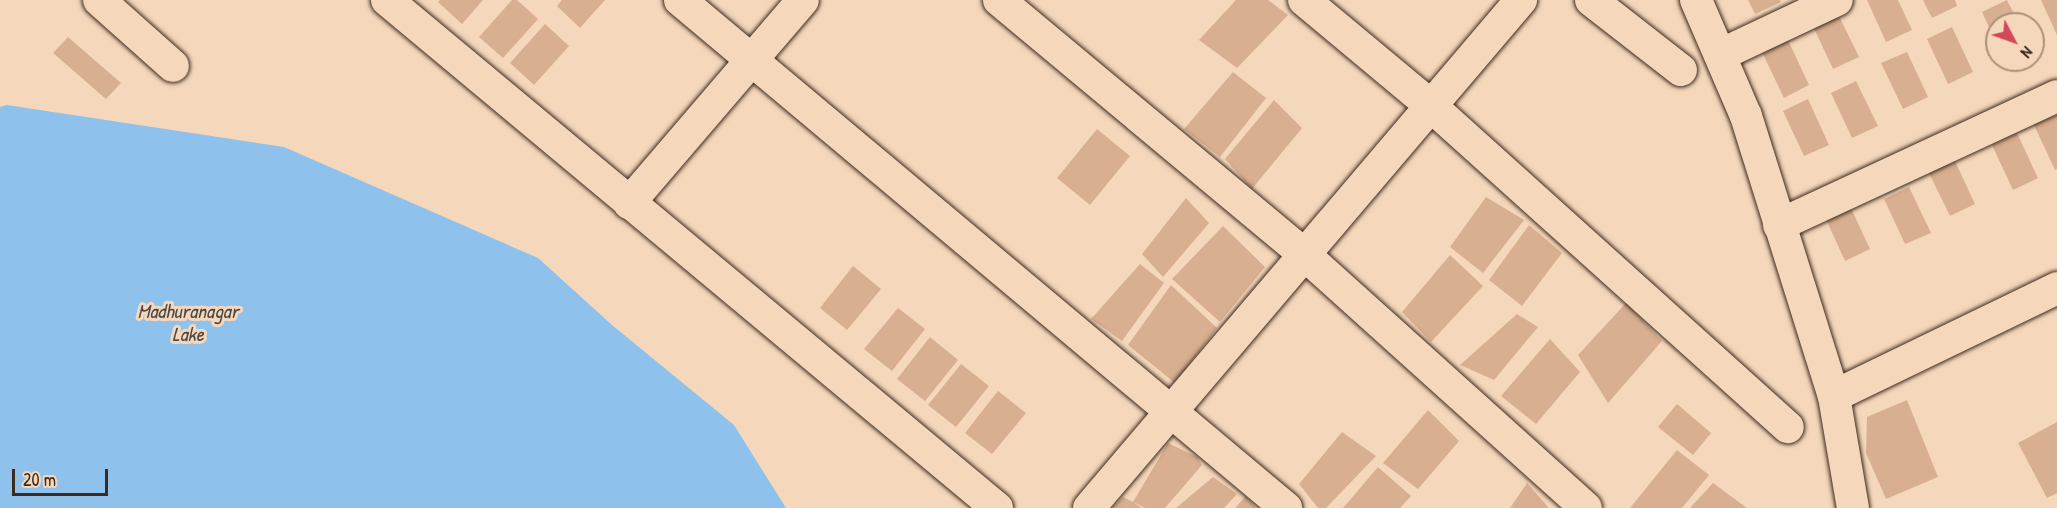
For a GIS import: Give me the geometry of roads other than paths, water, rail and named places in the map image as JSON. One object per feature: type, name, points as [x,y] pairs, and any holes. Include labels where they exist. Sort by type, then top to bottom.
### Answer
[{"type":"street","points":[[99,0],[173,66]]},
{"type":"street","points":[[387,0],[997,508]]},
{"type":"street","points":[[681,0],[1286,508]]},
{"type":"street","points":[[629,203],[803,0]]},
{"type":"street","points":[[999,0],[1305,255],[1586,508]]},
{"type":"street","points":[[1304,0],[1431,106],[1788,428]]},
{"type":"street","points":[[1089,508],[1521,0]]},
{"type":"street","points":[[1591,0],[1682,70]]},
{"type":"street","points":[[1696,0],[1746,116],[1834,396],[1853,508]]},
{"type":"street","points":[[1719,55],[1837,0]]},
{"type":"street","points":[[1779,225],[2057,96]]},
{"type":"street","points":[[1834,396],[2057,288]]},
{"type":"water","name":"Madhuranagar Lake","points":[[7,105],[284,147],[538,258],[612,325],[734,425],[786,508],[0,508],[0,107]]}]
